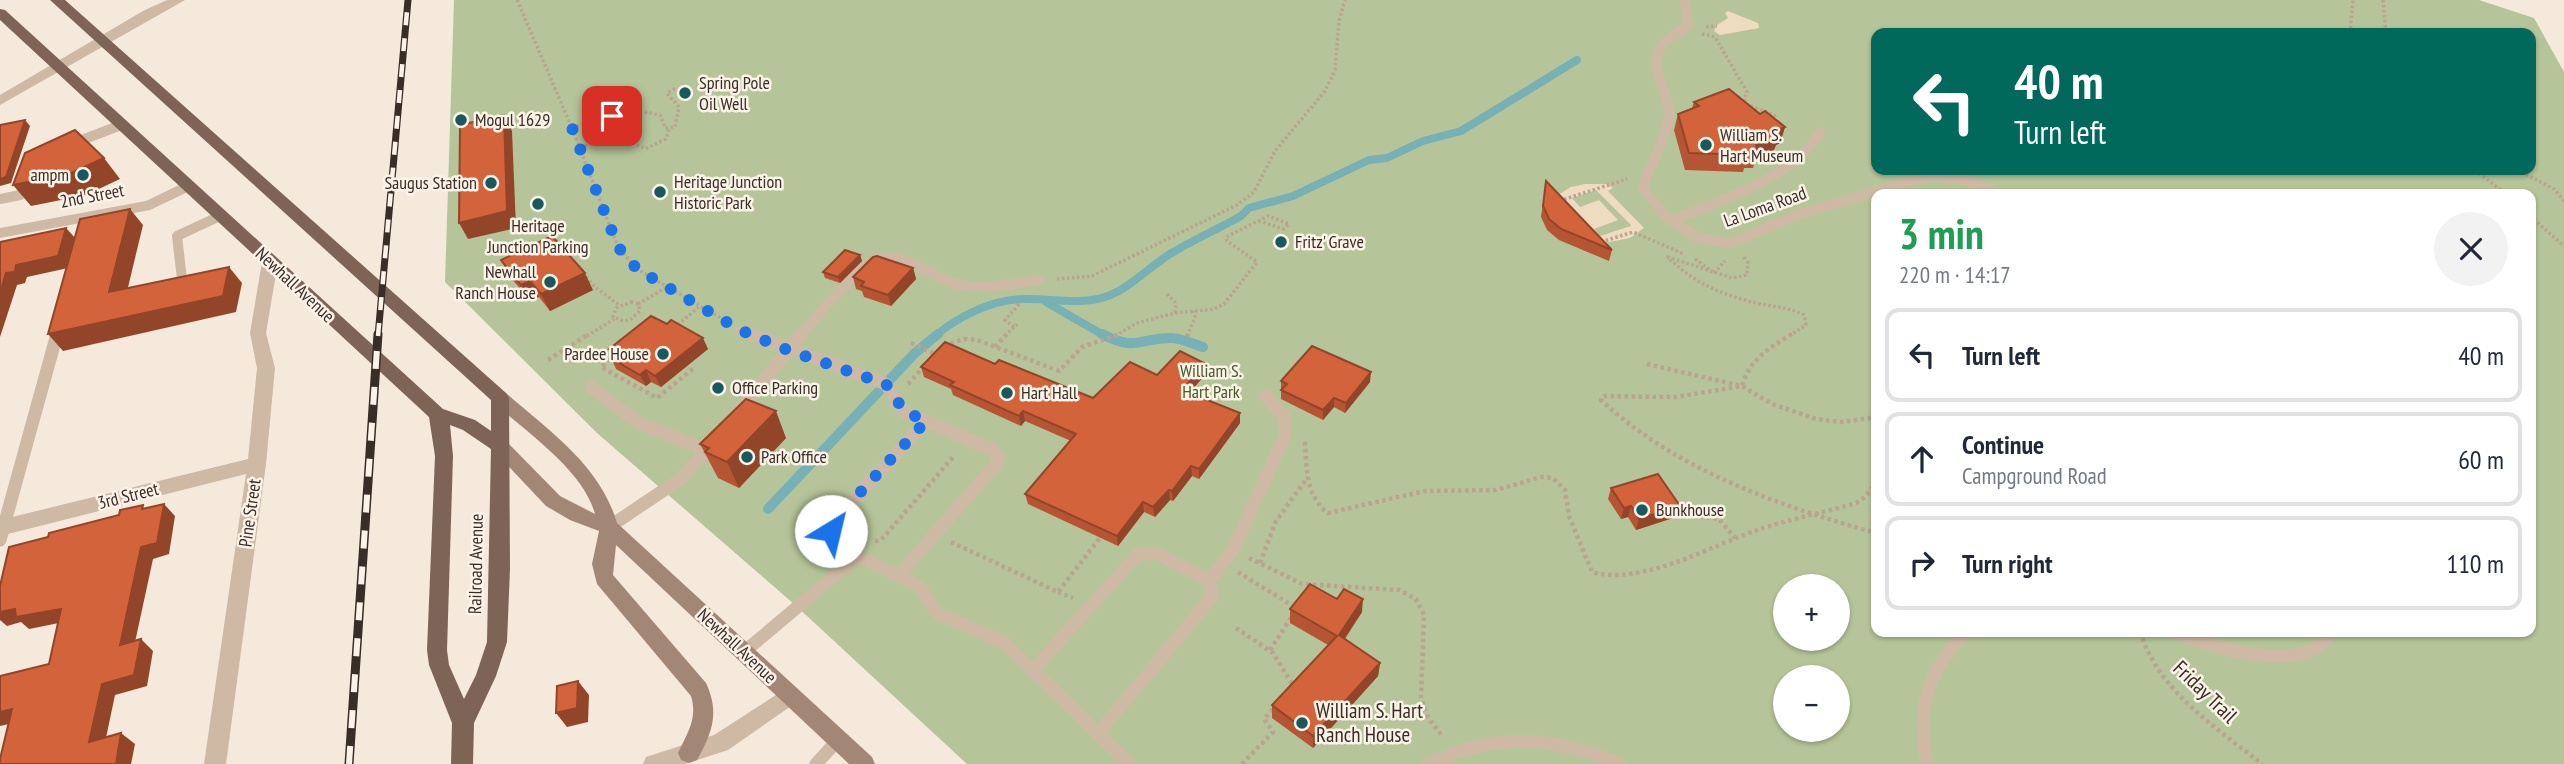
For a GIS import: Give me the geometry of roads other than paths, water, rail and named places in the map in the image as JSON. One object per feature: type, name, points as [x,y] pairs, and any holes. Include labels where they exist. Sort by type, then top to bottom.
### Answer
[{"type":"main road","name":"Newhall Avenue","points":[[57,0],[363,272],[500,398]]},
{"type":"main road","name":"Newhall Avenue","points":[[0,13],[437,414],[469,425],[500,446]]},
{"type":"main road","name":"Railroad Avenue","points":[[463,723],[486,676],[497,642],[500,569],[500,398]]},
{"type":"main road","name":"Railroad Avenue","points":[[437,414],[442,429],[444,456],[437,650],[439,666],[463,723],[462,764]]},
{"type":"street","points":[[0,101],[178,0]]},
{"type":"street","name":"2nd Street","points":[[0,233],[150,205],[187,186]]},
{"type":"street","name":"Pine Street","points":[[215,764],[257,464],[266,368],[258,333],[270,262]]},
{"type":"street","name":"Newhall Avenue","points":[[500,398],[587,477],[601,498],[609,527]]},
{"type":"street","name":"Newhall Avenue","points":[[500,446],[553,501],[577,515],[609,527],[864,764]]},
{"type":"street","name":"3rd Street","points":[[1,531],[257,464]]},
{"type":"street","points":[[609,527],[601,562],[604,578],[704,699],[704,725],[689,753]]},
{"type":"street","points":[[654,764],[731,737],[790,695]]},
{"type":"lane","name":"La Loma Road","points":[[1685,0],[1690,19],[1685,29],[1664,42],[1657,55],[1657,72],[1670,108],[1668,123],[1651,159],[1643,188],[1651,201],[1671,221],[1698,239],[1731,243],[1800,214],[1871,193]]},
{"type":"lane","points":[[59,149],[121,125]]},
{"type":"lane","points":[[1671,221],[1782,171],[1812,150],[1820,132]]},
{"type":"lane","points":[[0,199],[20,195],[31,170]]},
{"type":"lane","name":"La Loma Road","points":[[1884,189],[1928,176],[1964,179],[1987,189]]},
{"type":"lane","points":[[86,232],[91,215]]},
{"type":"lane","points":[[182,279],[177,236],[220,216]]},
{"type":"lane","points":[[732,420],[805,330],[872,261],[882,257],[903,259],[948,282],[959,284],[1040,280]]},
{"type":"lane","points":[[1,531],[64,312]]},
{"type":"lane","points":[[740,330],[790,351],[886,384],[904,411],[993,450],[998,456],[997,463],[899,575]]},
{"type":"lane","points":[[591,387],[640,424],[711,445],[679,480],[609,527]]},
{"type":"lane","points":[[1209,581],[1233,550],[1289,424],[1285,415],[1266,396]]},
{"type":"lane","points":[[926,421],[833,522],[831,531],[853,552],[919,586],[937,613],[1005,643],[1129,764]]},
{"type":"lane","points":[[744,652],[853,552]]},
{"type":"lane","points":[[1033,670],[1138,554],[1159,554],[1209,581],[1212,597],[1099,732]]},
{"type":"lane","points":[[1927,764],[1920,718],[1924,700],[1932,676],[1962,637]]},
{"type":"lane","points":[[2188,637],[2251,656],[2270,658],[2291,656],[2316,648],[2328,637]]},
{"type":"lane","points":[[816,764],[838,740]]},
{"type":"lane","points":[[1429,764],[1451,751],[1482,743],[1544,742],[1606,757],[1619,764]]},
{"type":"waterway","points":[[935,336],[965,316],[999,302],[1023,299],[1087,301],[1108,296],[1170,254],[1241,216],[1249,208],[1293,196],[1369,160],[1387,158],[1423,141],[1461,131],[1577,60]]},
{"type":"waterway","points":[[1046,302],[1105,336]]},
{"type":"waterway","points":[[768,509],[915,353],[938,334]]},
{"type":"waterway","points":[[1102,334],[1130,343],[1171,338],[1203,347]]},
{"type":"railway","points":[[378,336],[408,0]]},
{"type":"railway","points":[[349,764],[378,334]]},
{"type":"place","name":"Spring Pole Oil Well","points":[[685,93]]},
{"type":"place","name":"Mogul 1629","points":[[461,120]]},
{"type":"place","name":"William S. Hart Museum","points":[[1706,145]]},
{"type":"place","name":"ampm","points":[[83,175]]},
{"type":"place","name":"Saugus Station","points":[[491,183]]},
{"type":"place","name":"Heritage Junction Historic Park","points":[[660,192]]},
{"type":"place","name":"Heritage Junction Parking","points":[[538,204]]},
{"type":"place","name":"Fritz' Grave","points":[[1281,242]]},
{"type":"place","name":"Newhall Ranch House","points":[[550,282]]},
{"type":"place","name":"Pardee House","points":[[663,354]]},
{"type":"place","name":"Office Parking","points":[[718,388]]},
{"type":"place","name":"Hart Hall","points":[[1007,393]]},
{"type":"place","name":"Park Office","points":[[747,457]]},
{"type":"place","name":"Bunkhouse","points":[[1642,510]]},
{"type":"place","name":"William S. Hart Ranch House","points":[[1302,723]]},
{"type":"park label","name":"William S. Hart Park","points":[[1211,381]]}]
